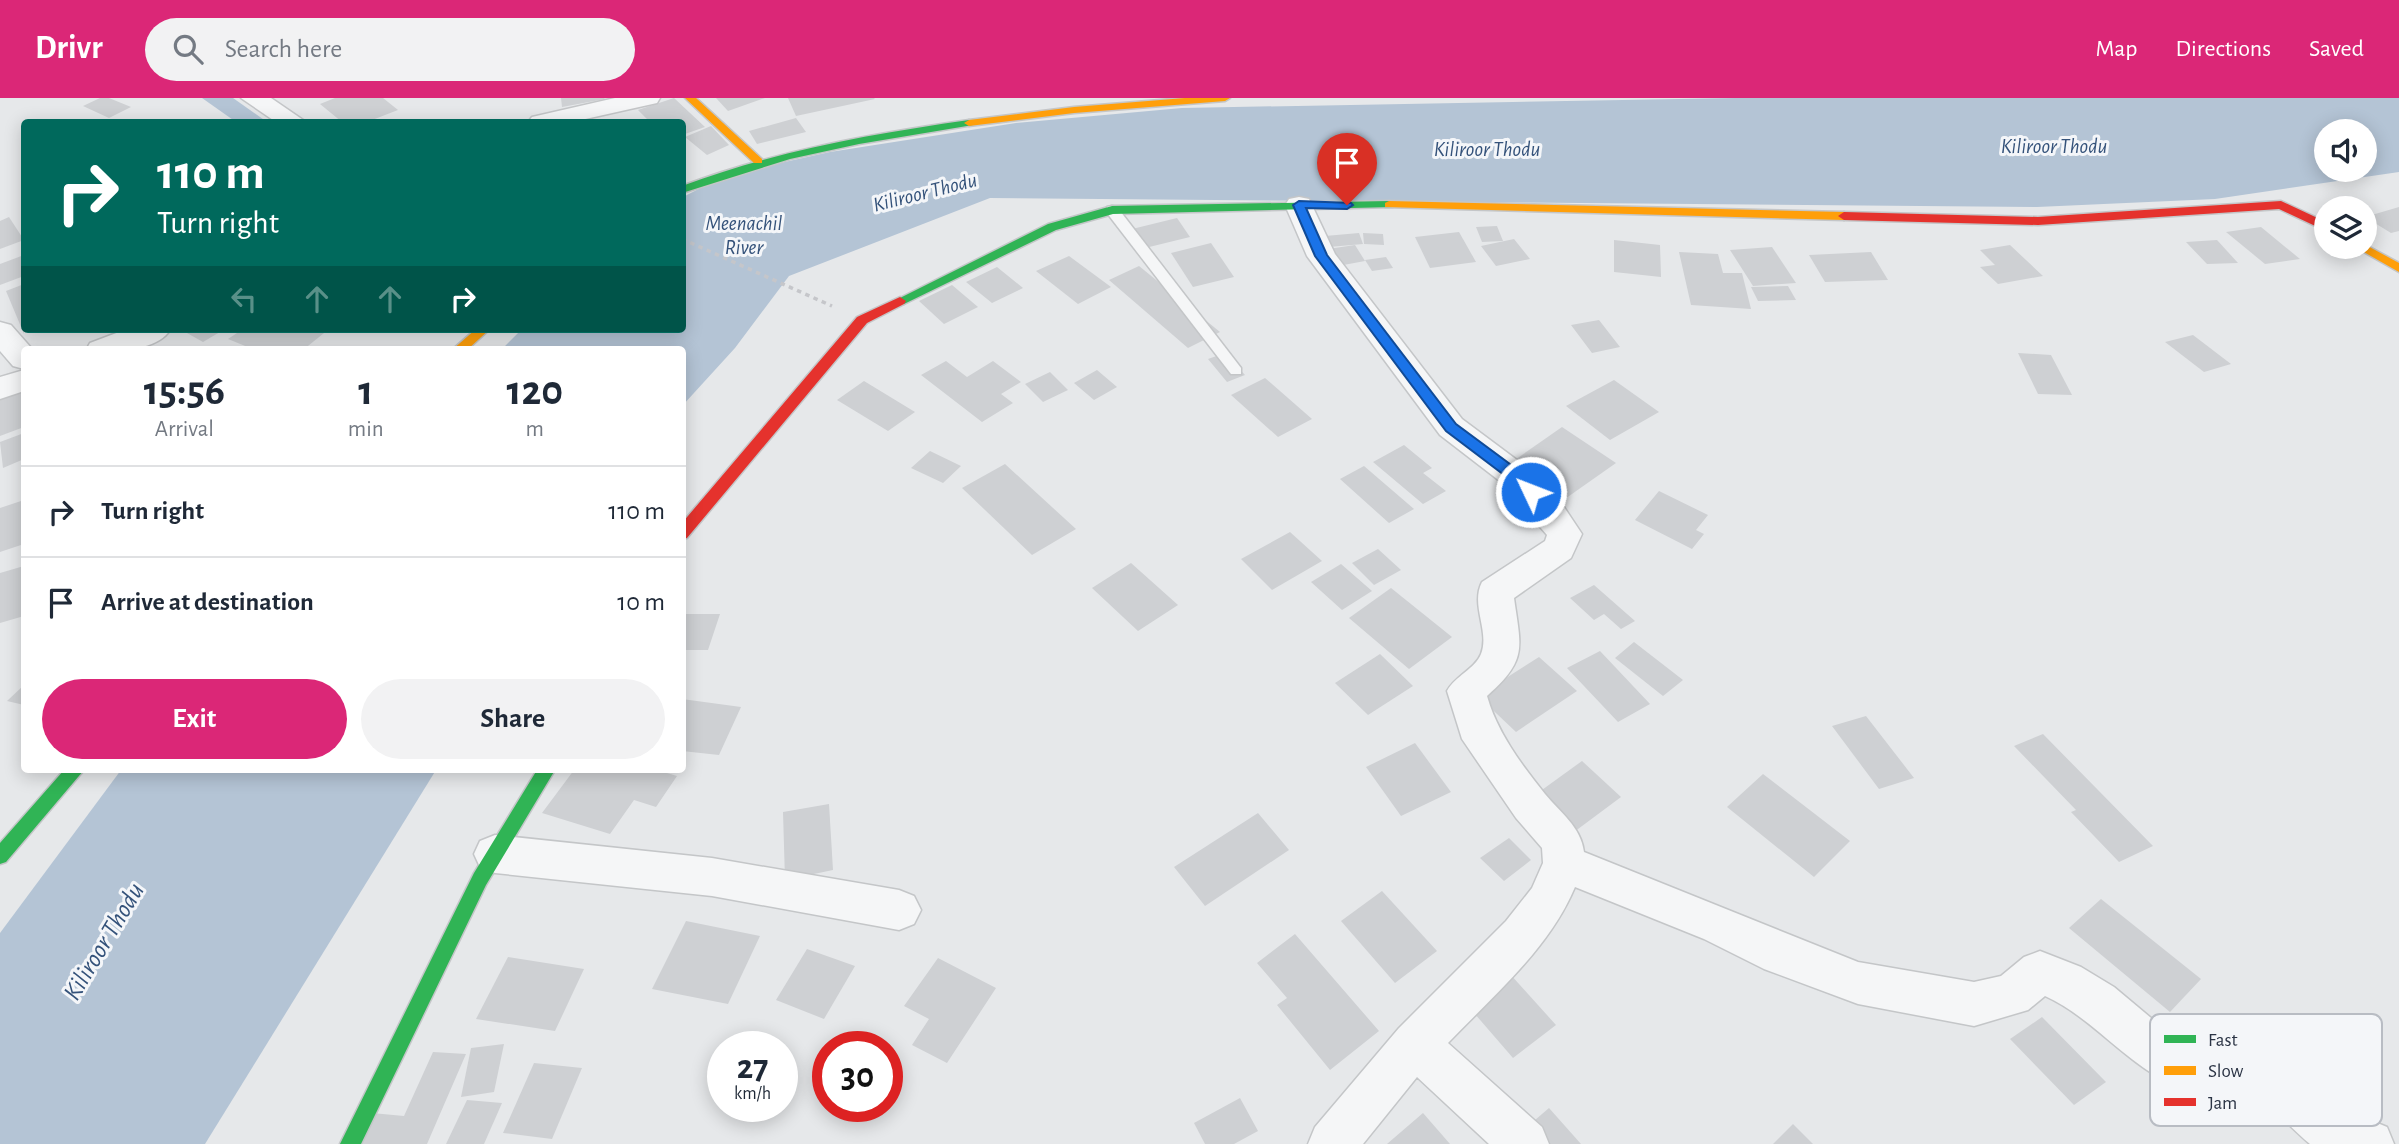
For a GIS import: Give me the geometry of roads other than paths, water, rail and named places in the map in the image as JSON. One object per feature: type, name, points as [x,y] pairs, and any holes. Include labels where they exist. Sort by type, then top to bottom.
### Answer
[{"type":"street","points":[[253,98],[288,119]]},
{"type":"street","points":[[554,119],[648,98]]},
{"type":"street","points":[[690,98],[758,161]]},
{"type":"street","points":[[686,188],[758,161],[841,143],[981,121],[1225,98]]},
{"type":"street","points":[[1299,205],[1321,256],[1451,427],[1513,474],[1548,510],[1565,534],[1559,549],[1495,592],[1502,644],[1500,654],[1497,664],[1466,691],[1476,728],[1530,806],[1562,842],[1564,863],[1547,902],[1522,935],[1415,1044],[1332,1144]]},
{"type":"street","points":[[686,528],[862,320],[1052,227],[1112,210],[1299,205],[2038,221],[2280,205],[2314,221]]},
{"type":"street","points":[[2377,256],[2399,268]]},
{"type":"street","points":[[0,332],[21,356]]},
{"type":"street","points":[[111,346],[146,333]]},
{"type":"street","points":[[465,346],[479,333]]},
{"type":"street","points":[[0,389],[21,381]]},
{"type":"street","points":[[0,856],[72,773]]},
{"type":"street","points":[[350,1144],[495,854],[544,773]]},
{"type":"street","points":[[495,854],[712,877],[899,910]]},
{"type":"street","points":[[1564,863],[1719,925],[1780,954],[1858,983],[1974,1004],[2012,995],[2040,972],[2065,982],[2098,1002],[2150,1046]]},
{"type":"street","points":[[1415,1044],[1525,1144]]},
{"type":"street","points":[[2326,1126],[2345,1142],[2370,1144]]},
{"type":"lane","points":[[1112,210],[1236,371]]},
{"type":"water","name":"Meenachil River","points":[[1735,98],[2399,98],[2399,172],[2377,175],[2377,119],[2314,119],[2314,182],[2331,182],[2215,199],[2037,207],[990,198],[789,276],[735,348],[686,402],[686,346],[505,346],[518,333],[686,333],[686,195],[726,175],[830,152],[1016,123],[1182,108]]},
{"type":"water","name":"Kiliroor Thodu","points":[[119,773],[434,773],[205,1144],[0,1144],[0,933]]},
{"type":"waterway","points":[[215,98],[249,119]]}]
